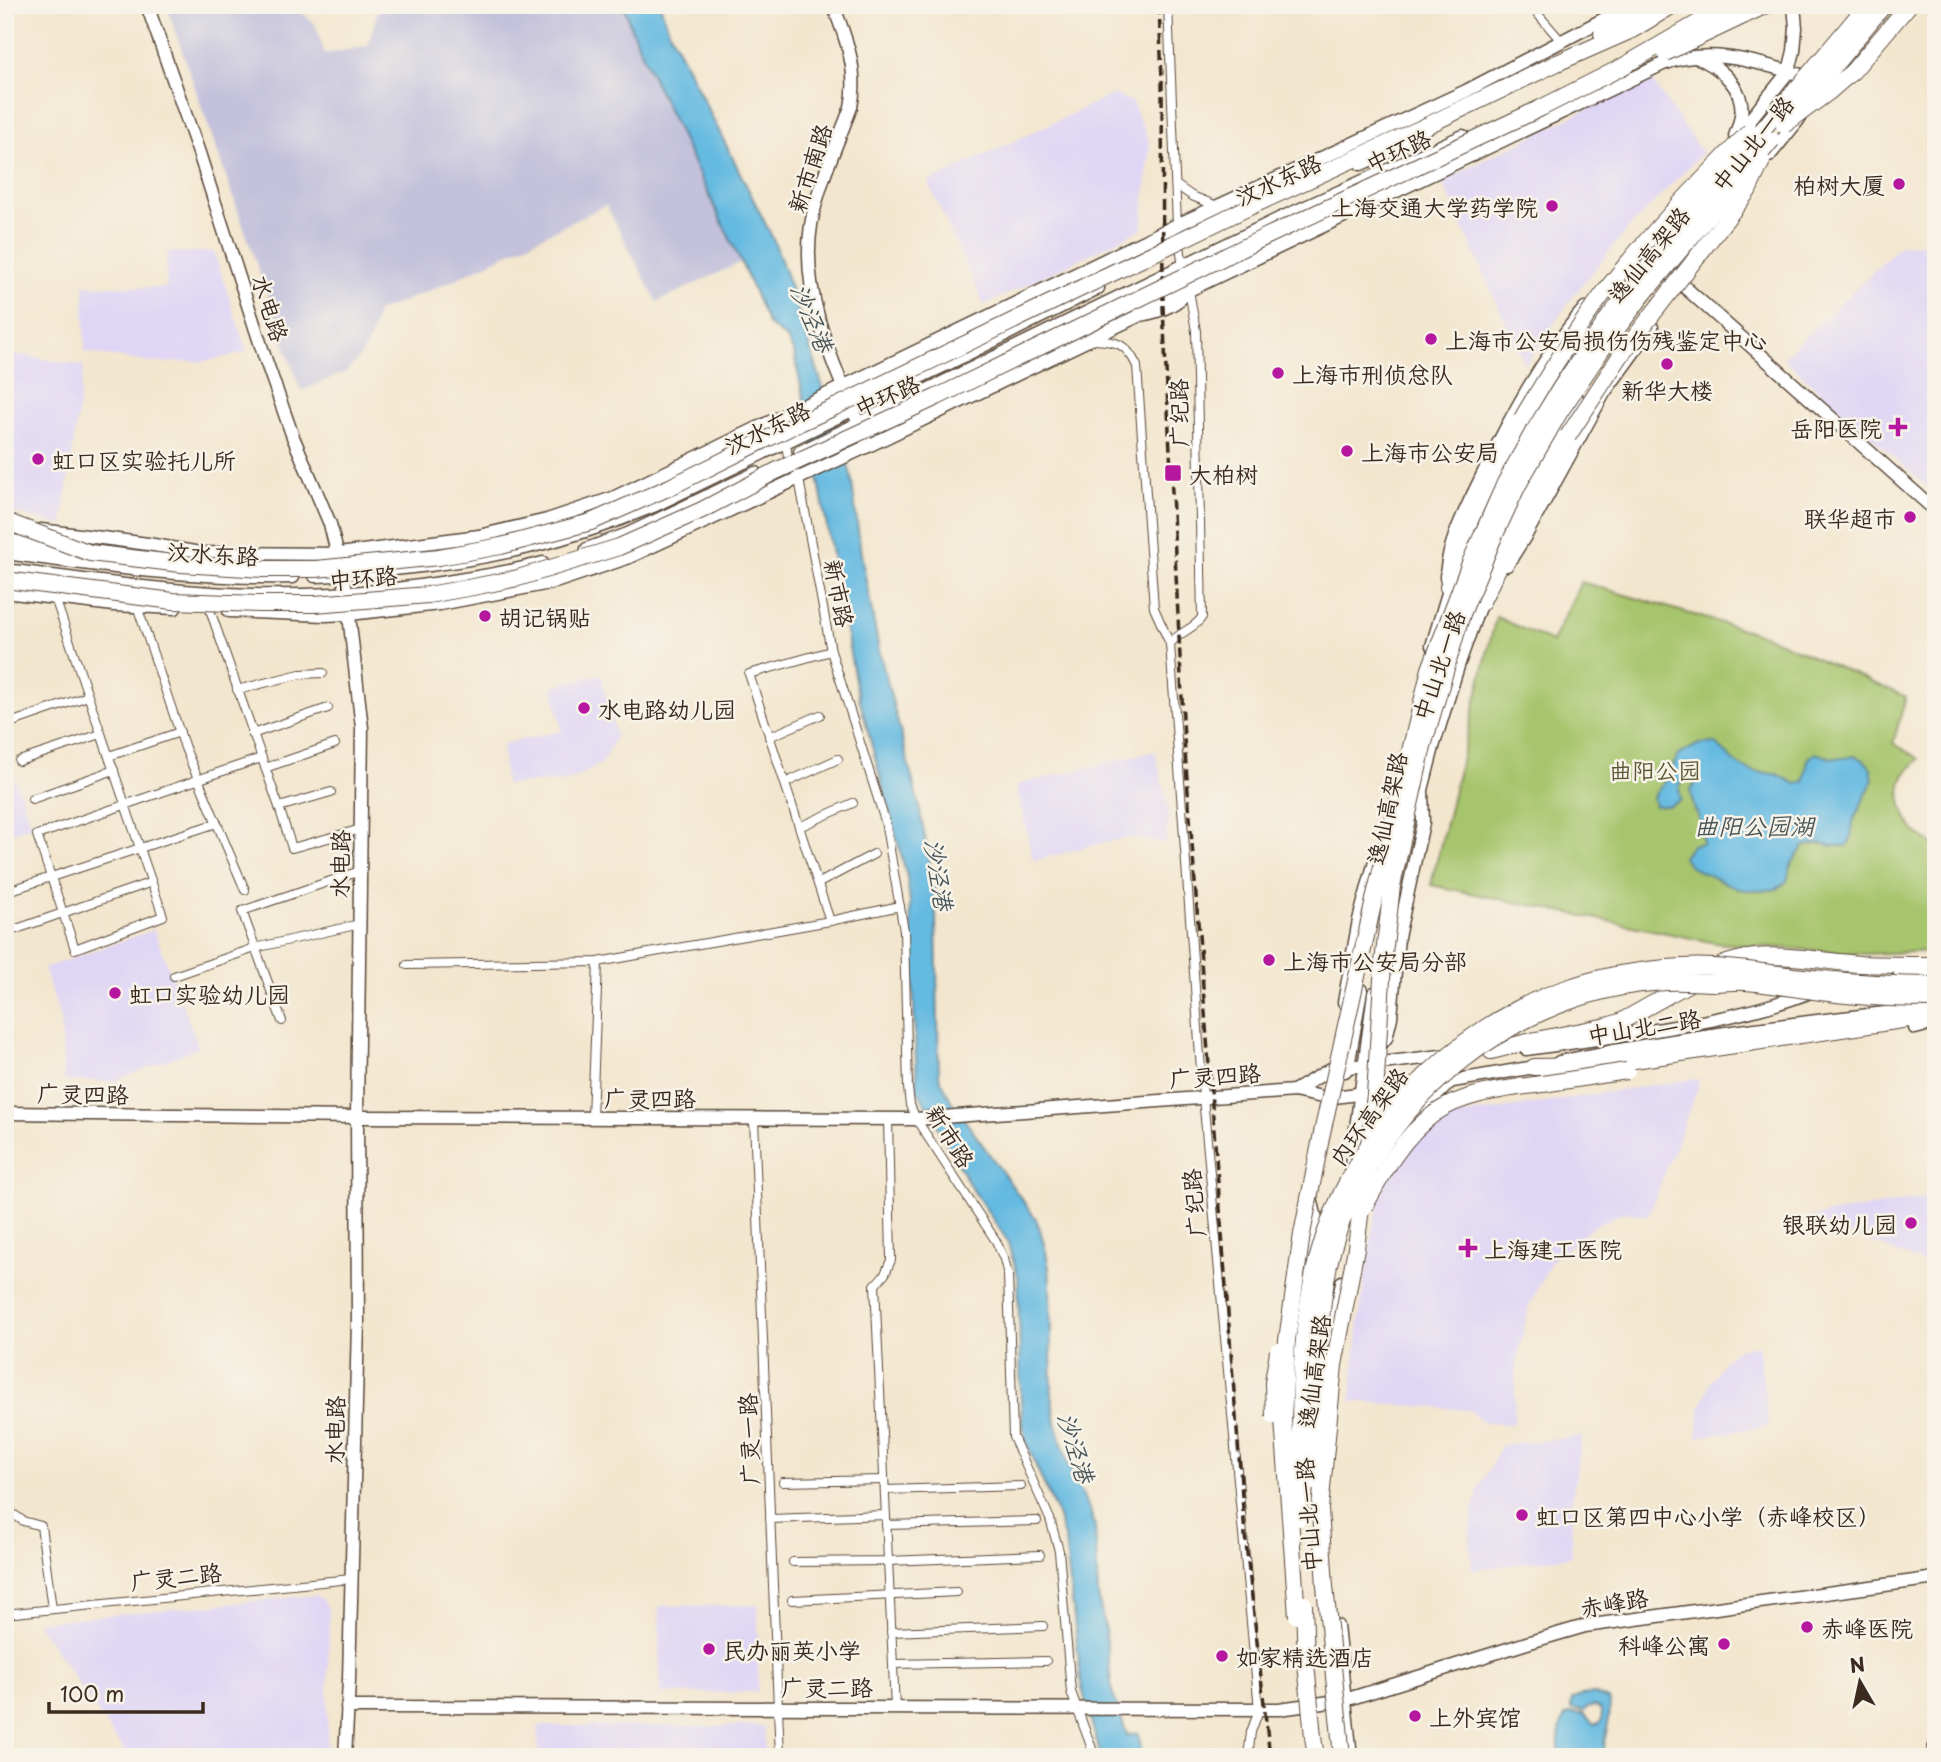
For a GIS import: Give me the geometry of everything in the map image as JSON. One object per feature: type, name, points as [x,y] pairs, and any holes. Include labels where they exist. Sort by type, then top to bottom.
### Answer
[{"type":"highway","points":[[1557,63],[1647,5]]},
{"type":"highway","name":"中环路","points":[[5,542],[181,564],[316,569],[452,555],[501,546],[591,522],[670,487],[1146,256],[1632,30],[1673,5]]},
{"type":"highway","name":"中环路","points":[[5,580],[173,601],[315,604],[428,595],[518,578],[619,547],[692,515],[776,471],[937,397],[1263,238],[1541,108],[1622,67],[1729,5]]},
{"type":"highway","points":[[1541,108],[1766,5]]},
{"type":"highway","name":"逸仙高架路","points":[[1306,1663],[1297,1616],[1283,1419],[1287,1340],[1302,1234],[1322,1133],[1376,891],[1430,669],[1470,563],[1506,483],[1563,384],[1647,268],[1865,5]]},
{"type":"highway","name":"逸仙高架路","points":[[1342,1757],[1320,1509],[1334,1365],[1356,1248],[1373,1107],[1383,963],[1392,886],[1423,746],[1462,614],[1518,485],[1559,413],[1607,342],[1642,296],[1884,5]]},
{"type":"highway","points":[[1784,125],[1853,71],[1909,5]]},
{"type":"highway","points":[[1447,592],[1463,539],[1494,470],[1552,369],[1600,298],[1659,227],[1822,57]]},
{"type":"highway","points":[[1481,603],[1568,436],[1629,344],[1748,191],[1772,140]]},
{"type":"highway","points":[[5,523],[90,553]]},
{"type":"highway","points":[[1491,1051],[1620,1022],[1720,966],[1739,960],[1758,957],[1860,964],[1936,965]]},
{"type":"highway","name":"内环高架路","points":[[1314,1757],[1306,1663],[1300,1510],[1300,1396],[1306,1320],[1317,1261],[1339,1197],[1366,1149],[1397,1106],[1422,1077],[1464,1042],[1535,1000],[1610,976],[1684,967],[1742,969],[1860,982],[1936,985]]},
{"type":"highway","name":"内环高架路","points":[[1335,1757],[1318,1606],[1313,1489],[1313,1436],[1326,1280],[1337,1236],[1356,1190],[1403,1119],[1435,1083],[1489,1041],[1540,1012],[1613,988],[1666,982],[1744,982],[1848,995],[1936,999]]},
{"type":"highway","points":[[1534,1067],[1594,1066],[1936,1016]]},
{"type":"highway","points":[[1322,1334],[1352,1231],[1378,1181],[1402,1146],[1415,1130],[1437,1112],[1459,1101],[1503,1090],[1915,1028]]},
{"type":"highway","points":[[1307,1184],[1273,1382],[1279,1490],[1306,1704],[1313,1737]]},
{"type":"main road","name":"水电路","points":[[147,5],[199,153],[264,355],[293,437],[330,524],[347,593],[362,728],[357,1117],[358,1322],[345,1757]]},
{"type":"main road","name":"新市南路","points":[[833,5],[854,71],[854,94],[817,199],[811,223],[809,266],[815,308],[868,446]]},
{"type":"main road","name":"汶水东路","points":[[5,523],[200,554],[339,554],[479,536],[547,520],[613,498],[1177,225],[1466,90],[1631,5]]},
{"type":"main road","name":"汶水东路","points":[[5,553],[192,575],[253,578],[343,575],[478,559],[562,539],[616,522],[1180,248],[1539,80],[1680,5]]},
{"type":"main road","name":"中山北一路","points":[[1314,1757],[1285,1497],[1286,1393],[1317,1223],[1307,1184],[1327,1098],[1359,920],[1447,592],[1510,460],[1561,371],[1639,252],[1664,230],[1789,71],[1794,51],[1795,5]]},
{"type":"main road","name":"中山北一路","points":[[1350,1757],[1323,1473],[1322,1334],[1341,1239],[1366,1064],[1386,1038],[1391,1017],[1398,937],[1423,823],[1422,790],[1459,663],[1496,551],[1518,503],[1573,404],[1623,331],[1893,5]]},
{"type":"main road","name":"汶水东路","points":[[5,570],[107,584],[279,596],[417,588],[539,564],[606,542],[677,512],[1281,218],[1500,120],[1617,63],[1651,55],[1719,55],[1815,79],[1833,76]]},
{"type":"main road","name":"汶水东路","points":[[5,592],[137,606],[325,615],[440,604],[555,582],[627,558],[799,479],[1140,315],[1153,313],[1180,300],[1189,290],[1662,64],[1690,56]]},
{"type":"main road","points":[[1690,56],[1716,67],[1739,94],[1741,113],[1732,143]]},
{"type":"main road","name":"中山北一路","points":[[1816,97],[1815,79],[1822,57]]},
{"type":"main road","points":[[1789,71],[1822,57]]},
{"type":"main road","points":[[1370,178],[1416,182]]},
{"type":"main road","points":[[1447,592],[1447,559],[1470,500],[1529,387],[1562,335],[1639,252],[1670,274],[1936,511]]},
{"type":"main road","points":[[1481,603],[1527,533],[1604,393],[1682,285],[1688,252]]},
{"type":"main road","points":[[904,356],[948,363]]},
{"type":"main road","points":[[933,415],[955,377]]},
{"type":"main road","points":[[562,539],[593,505]]},
{"type":"main road","points":[[581,573],[606,542]]},
{"type":"main road","points":[[148,544],[192,575]]},
{"type":"main road","points":[[1366,1064],[1382,914],[1414,806],[1422,790]]},
{"type":"main road","name":"中山北一路","points":[[1327,1098],[1348,1067],[1364,976],[1373,870]]},
{"type":"main road","name":"中山北二路","points":[[1332,1065],[1348,1067],[1567,1044],[1721,1018],[1763,1008],[1862,977],[1936,976]]},
{"type":"main road","name":"中山北二路","points":[[1361,1094],[1534,1067],[1604,1052],[1800,1023],[1936,1007]]},
{"type":"main road","points":[[1915,1028],[1926,1025],[1936,1016]]},
{"type":"main road","points":[[1915,1028],[1936,1025]]},
{"type":"main road","points":[[1332,1065],[1355,1026]]},
{"type":"main road","name":"广灵四路","points":[[1294,1091],[1332,1065]]},
{"type":"main road","points":[[1322,1334],[1339,1298],[1356,1208],[1367,1181],[1399,1132],[1451,1081]]},
{"type":"main road","name":"广灵四路","points":[[5,1113],[921,1118],[1294,1091],[1327,1098],[1361,1094]]},
{"type":"main road","name":"赤峰路","points":[[1307,1706],[1345,1700],[1585,1626],[1936,1578]]},
{"type":"main road","name":"广灵二路","points":[[347,1707],[1259,1710],[1307,1706]]},
{"type":"main road","points":[[1931,1757],[1936,1744]]},
{"type":"street","points":[[1168,5],[1177,225],[1189,290]]},
{"type":"street","points":[[1530,5],[1562,42]]},
{"type":"street","points":[[1176,185],[1192,196],[1217,206]]},
{"type":"street","name":"广纪路","points":[[1170,644],[1175,636],[1197,624],[1202,617],[1196,331],[1189,290]]},
{"type":"street","name":"广纪路","points":[[1090,340],[1115,341],[1130,351],[1137,366],[1154,608],[1170,644],[1203,1097],[1259,1710],[1251,1732],[1248,1757]]},
{"type":"street","name":"新市路","points":[[782,417],[788,457],[799,479],[831,651],[885,821],[904,931],[910,1105],[921,1118],[996,1241],[1004,1259],[1007,1275],[1013,1437],[1050,1519],[1059,1551],[1070,1683],[1082,1708],[1095,1757]]},
{"type":"street","points":[[5,515],[60,533]]},
{"type":"street","points":[[55,598],[114,770],[125,804],[163,916],[75,949],[37,835],[125,804],[261,758]]},
{"type":"street","points":[[137,606],[180,732],[245,890]]},
{"type":"street","points":[[210,610],[292,848],[361,829]]},
{"type":"street","points":[[830,921],[748,674],[831,651]]},
{"type":"street","points":[[237,690],[300,674],[323,673]]},
{"type":"street","points":[[7,724],[88,696]]},
{"type":"street","points":[[252,734],[328,708]]},
{"type":"street","points":[[769,737],[820,715]]},
{"type":"street","points":[[109,756],[180,732]]},
{"type":"street","points":[[19,761],[101,734]]},
{"type":"street","points":[[265,768],[335,744]]},
{"type":"street","points":[[785,782],[838,759]]},
{"type":"street","points":[[32,799],[114,770]]},
{"type":"street","points":[[279,807],[331,792]]},
{"type":"street","points":[[799,827],[853,803]]},
{"type":"street","points":[[5,892],[217,823]]},
{"type":"street","points":[[819,883],[874,854]]},
{"type":"street","points":[[282,1021],[242,911],[360,871]]},
{"type":"street","points":[[5,933],[152,882]]},
{"type":"street","points":[[407,965],[598,962],[900,906]]},
{"type":"street","points":[[174,976],[255,948],[360,924]]},
{"type":"street","points":[[593,1118],[598,962]]},
{"type":"street","points":[[888,1118],[891,1260],[885,1274],[875,1285],[895,1707]]},
{"type":"street","name":"广灵一路","points":[[754,1119],[780,1757]]},
{"type":"street","points":[[783,1482],[1021,1486]]},
{"type":"street","points":[[7,1511],[23,1521],[41,1526],[52,1609]]},
{"type":"street","points":[[770,1519],[886,1515]]},
{"type":"street","points":[[886,1525],[1037,1521]]},
{"type":"street","points":[[793,1562],[1040,1555]]},
{"type":"street","name":"广灵二路","points":[[5,1614],[351,1579]]},
{"type":"street","points":[[792,1600],[957,1592]]},
{"type":"street","points":[[891,1632],[1044,1626]]},
{"type":"street","points":[[893,1664],[1046,1661]]},
{"type":"shaded area","points":[[166,5],[294,6],[315,24],[325,54],[368,46],[378,10],[383,5],[624,5],[653,78],[741,262],[657,302],[606,205],[452,281],[377,312],[371,337],[363,353],[346,372],[301,391]]},
{"type":"shaded area","name":"上海交通大学药学院","points":[[1650,78],[1702,153],[1626,231],[1573,296],[1525,365],[1442,181]]},
{"type":"shaded area","points":[[1114,94],[1132,102],[1150,144],[1142,229],[984,305],[928,182]]},
{"type":"shaded area","name":"岳阳医院","points":[[1936,244],[1936,495],[1783,358],[1901,245]]},
{"type":"shaded area","points":[[167,252],[214,252],[247,352],[206,361],[153,363],[85,352],[84,285],[166,288]]},
{"type":"shaded area","name":"虹口区实验托儿所","points":[[15,354],[84,366],[62,526],[5,510],[5,407]]},
{"type":"shaded area","name":"水电路幼儿园","points":[[601,674],[616,736],[602,763],[569,781],[505,785],[502,744],[562,731],[553,686]]},
{"type":"shaded area","points":[[5,750],[31,826],[5,835]]},
{"type":"shaded area","points":[[1155,751],[1169,810],[1166,843],[1129,838],[1033,861],[1016,785]]},
{"type":"shaded area","name":"虹口实验幼儿园","points":[[154,930],[199,1047],[115,1081],[64,1081],[60,1017],[44,968]]},
{"type":"shaded area","name":"上海建工医院","points":[[1699,1080],[1698,1087],[1648,1216],[1623,1212],[1592,1227],[1552,1260],[1529,1306],[1516,1364],[1514,1424],[1485,1423],[1470,1410],[1351,1401],[1359,1320],[1371,1236],[1380,1197],[1392,1166],[1411,1141],[1438,1119]]},
{"type":"shaded area","points":[[1936,1196],[1936,1267],[1806,1218]]},
{"type":"shaded area","points":[[1758,1345],[1769,1426],[1697,1437],[1700,1409],[1710,1383],[1725,1360],[1737,1349]]},
{"type":"shaded area","name":"虹口区第四中心小学（赤峰校区）","points":[[1582,1436],[1572,1500],[1571,1556],[1472,1570],[1470,1530],[1478,1489],[1502,1445]]},
{"type":"shaded area","points":[[316,1595],[324,1601],[329,1611],[327,1757],[128,1757],[36,1622]]},
{"type":"shaded area","name":"民办丽英小学","points":[[758,1605],[758,1692],[660,1694],[659,1606]]},
{"type":"shaded area","points":[[538,1726],[764,1726],[765,1757],[538,1757]]},
{"type":"green space","name":"曲阳公园","points":[[1581,582],[1766,636],[1906,697],[1893,743],[1919,759],[1903,778],[1901,800],[1913,829],[1936,846],[1936,951],[1865,954],[1716,943],[1431,885],[1496,617],[1552,642]]},
{"type":"water","points":[[624,5],[660,5],[669,31],[774,241],[851,475],[861,554],[879,650],[918,801],[933,880],[939,1076],[951,1101],[1036,1219],[1041,1234],[1049,1273],[1052,1401],[1057,1428],[1069,1466],[1095,1527],[1098,1595],[1112,1691],[1127,1735],[1138,1733],[1143,1757],[1101,1757],[1082,1688],[1065,1540],[1055,1509],[1025,1441],[1021,1404],[1018,1276],[1007,1240],[969,1184],[917,1089],[907,877],[856,686],[794,353],[787,339],[768,324],[653,78]]},
{"type":"water","name":"曲阳公园湖","points":[[1715,743],[1741,767],[1755,772],[1777,774],[1796,784],[1804,782],[1808,759],[1815,753],[1832,758],[1855,756],[1864,760],[1871,768],[1873,780],[1854,819],[1850,841],[1846,846],[1821,843],[1804,846],[1792,863],[1787,881],[1777,889],[1738,889],[1691,867],[1683,857],[1692,845],[1703,843],[1690,790],[1696,782],[1693,779],[1696,773],[1690,770],[1679,787],[1681,800],[1670,806],[1655,806],[1653,797],[1667,779],[1678,755],[1699,744]]},
{"type":"water","points":[[1593,1694],[1608,1699],[1609,1703],[1604,1757],[1560,1757],[1559,1736],[1565,1716],[1572,1713],[1584,1714],[1593,1724],[1602,1719],[1601,1710],[1595,1706],[1584,1711],[1571,1709],[1572,1700],[1581,1695]]},
{"type":"railway","points":[[1159,5],[1163,307],[1184,739],[1245,1535],[1270,1757]]},
{"type":"place","name":"柏树大厦","points":[[1899,184]]},
{"type":"place","name":"上海交通大学药学院","points":[[1552,206]]},
{"type":"place","name":"上海市公安局损伤伤残鉴定中心","points":[[1431,339]]},
{"type":"place","name":"新华大楼","points":[[1667,364]]},
{"type":"place","name":"上海市刑侦总队","points":[[1278,373]]},
{"type":"place","name":"岳阳医院","points":[[1898,427]]},
{"type":"place","name":"上海市公安局","points":[[1347,451]]},
{"type":"place","name":"虹口区实验托儿所","points":[[38,459]]},
{"type":"place","name":"大柏树","points":[[1173,473]]},
{"type":"place","name":"联华超市","points":[[1910,517]]},
{"type":"place","name":"胡记锅贴","points":[[485,616]]},
{"type":"place","name":"水电路幼儿园","points":[[584,708]]},
{"type":"place","name":"上海市公安局分部","points":[[1269,960]]},
{"type":"place","name":"虹口实验幼儿园","points":[[115,993]]},
{"type":"place","name":"银联幼儿园","points":[[1911,1223]]},
{"type":"place","name":"上海建工医院","points":[[1468,1248]]},
{"type":"place","name":"虹口区第四中心小学（赤峰校区）","points":[[1522,1515]]},
{"type":"place","name":"赤峰医院","points":[[1807,1627]]},
{"type":"place","name":"科峰公寓","points":[[1724,1644]]},
{"type":"place","name":"民办丽英小学","points":[[709,1649]]},
{"type":"place","name":"如家精选酒店","points":[[1222,1656]]},
{"type":"place","name":"上外宾馆","points":[[1415,1716]]},
{"type":"water label","name":"沙泾港","points":[[813,317]]},
{"type":"water label","name":"沙泾港","points":[[940,874]]},
{"type":"water label","name":"沙泾港","points":[[1077,1447]]}]
